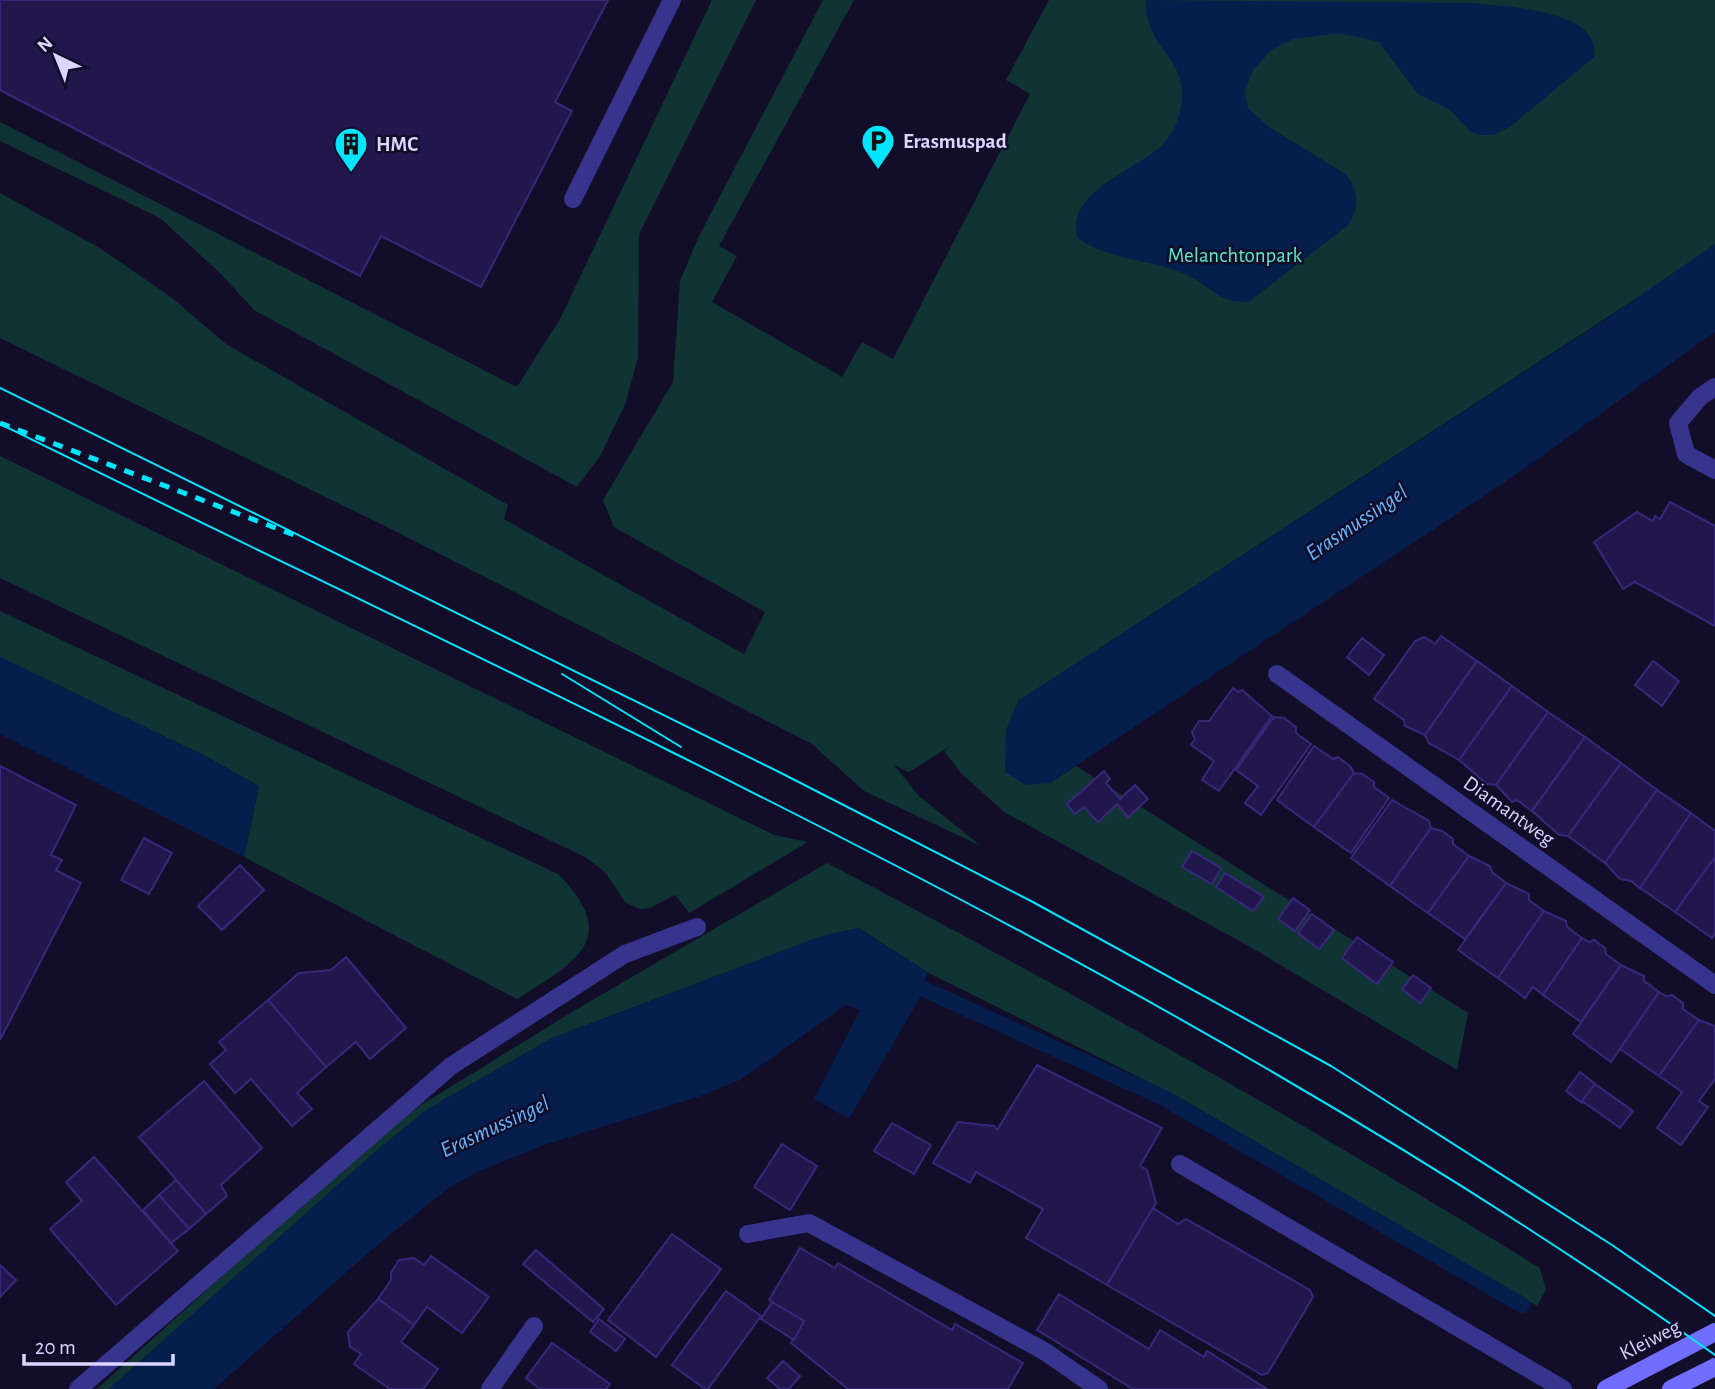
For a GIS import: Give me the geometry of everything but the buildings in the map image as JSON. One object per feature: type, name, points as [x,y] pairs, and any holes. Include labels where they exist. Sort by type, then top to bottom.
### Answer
[{"type":"street","points":[[573,199],[672,0]]},
{"type":"street","points":[[1715,387],[1700,397],[1678,424],[1686,454],[1715,470]]},
{"type":"street","name":"Diamantweg","points":[[1277,674],[1715,985]]},
{"type":"street","points":[[79,1389],[451,1066],[625,954],[696,928]]},
{"type":"street","points":[[1180,1164],[1563,1389]]},
{"type":"street","points":[[748,1234],[809,1223],[1044,1351],[1099,1389]]},
{"type":"street","points":[[491,1389],[534,1326]]},
{"type":"street","name":"Kleiweg","points":[[1606,1389],[1715,1332]]},
{"type":"street","points":[[1671,1389],[1715,1367]]},
{"type":"green space","points":[[712,0],[756,0],[639,234],[638,357],[625,405],[600,456],[577,487],[254,310],[221,274],[160,218],[0,141],[0,122],[517,387],[560,319]]},
{"type":"green space","name":"Melanchtonpark","points":[[823,0],[854,0],[719,246],[737,256],[712,302],[842,377],[862,342],[893,359],[1030,94],[1006,80],[1049,0],[1715,0],[1715,247],[1017,702],[1050,783],[1076,766],[1468,1013],[1457,1070],[1245,944],[1004,812],[961,773],[944,751],[952,745],[909,772],[894,765],[919,796],[981,846],[864,791],[812,744],[387,527],[0,338],[0,193],[98,247],[171,297],[226,344],[508,505],[504,519],[744,654],[765,612],[614,527],[603,500],[673,382],[680,281],[699,236]]},
{"type":"green space","points":[[0,456],[774,835],[808,842],[689,913],[675,895],[650,908],[639,909],[625,902],[604,871],[585,857],[0,578]]},
{"type":"green space","points":[[0,611],[558,874],[577,897],[587,916],[589,933],[583,947],[572,961],[557,973],[517,999],[244,857],[259,786],[207,757],[0,657]]},
{"type":"green space","points":[[827,863],[1187,1059],[1540,1268],[1546,1290],[1537,1306],[1177,1096],[927,972],[859,928],[822,936],[552,1038],[428,1109],[376,1151],[109,1389],[97,1389],[352,1159],[421,1105],[572,1012]]},
{"type":"water","points":[[1145,0],[1472,3],[1506,6],[1568,20],[1583,29],[1592,41],[1594,57],[1510,127],[1493,135],[1481,135],[1471,132],[1450,110],[1418,94],[1379,42],[1339,33],[1293,39],[1271,50],[1253,70],[1245,91],[1248,108],[1269,127],[1347,175],[1356,194],[1356,207],[1347,226],[1250,301],[1231,301],[1187,275],[1117,256],[1090,246],[1078,238],[1076,222],[1082,207],[1092,194],[1165,142],[1179,116],[1182,87],[1175,68],[1150,26]]},
{"type":"water","name":"Erasmussingel","points":[[1715,244],[1715,332],[1511,478],[1050,783],[1026,785],[1005,772],[1006,730],[1018,701],[1606,319]]},
{"type":"water","points":[[0,657],[207,757],[259,786],[244,857],[0,734]]},
{"type":"water","name":"Erasmussingel","points":[[859,928],[927,972],[925,989],[849,1119],[814,1099],[860,1010],[846,1005],[740,1080],[698,1097],[547,1144],[477,1172],[447,1189],[374,1248],[214,1389],[109,1389],[376,1151],[428,1109],[552,1038],[822,936]]},
{"type":"waterway","points":[[906,981],[1164,1098],[1522,1305]]},
{"type":"tram line","points":[[0,388],[779,772],[1031,901],[1331,1066],[1612,1245],[1715,1316]]},
{"type":"tram line","points":[[0,424],[659,745],[1092,970],[1305,1091],[1512,1218],[1715,1355]]},
{"type":"tram line","points":[[562,674],[681,747]]},
{"type":"railway","points":[[0,423],[294,535]]},
{"type":"place","name":"Erasmuspad","points":[[878,171]]},
{"type":"place","name":"HMC","points":[[351,174]]}]
